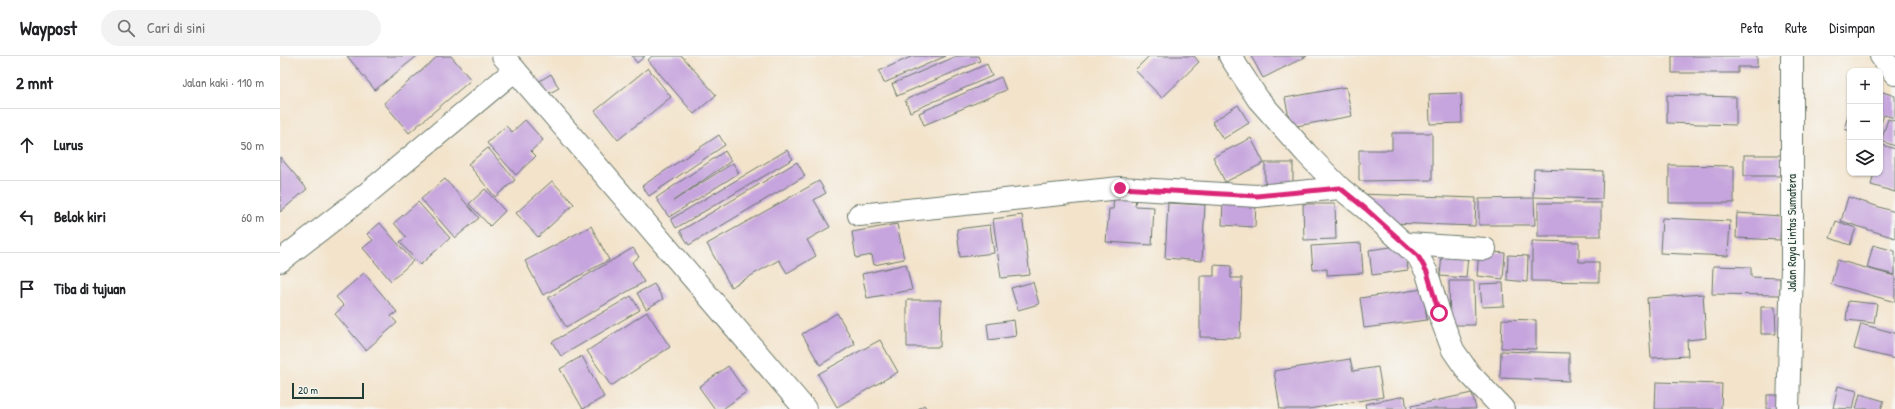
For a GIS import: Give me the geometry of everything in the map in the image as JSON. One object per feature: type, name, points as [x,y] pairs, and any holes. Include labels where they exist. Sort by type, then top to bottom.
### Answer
[{"type":"main road","points":[[1230,56],[1258,99],[1340,188],[1408,244],[1418,256],[1427,272],[1439,313],[1453,350],[1469,373],[1503,409]]},
{"type":"main road","name":"Jalan Raya Lintas Sumatera","points":[[1788,409],[1792,266],[1792,56]]},
{"type":"main road","points":[[1881,56],[1895,74]]},
{"type":"main road","points":[[280,261],[364,196],[509,63],[805,409]]},
{"type":"main road","points":[[859,215],[1120,188],[1257,196],[1340,188]]},
{"type":"main road","points":[[1408,244],[1485,249]]},
{"type":"building","points":[[347,56],[417,56],[375,90]]},
{"type":"building","points":[[438,56],[451,56],[471,80],[409,133],[384,103]]},
{"type":"building","points":[[632,56],[645,56],[637,63]]},
{"type":"building","points":[[652,56],[682,56],[716,95],[694,114],[648,60]]},
{"type":"building","points":[[913,56],[946,56],[884,83],[879,71]]},
{"type":"building","points":[[957,56],[978,56],[980,61],[897,96],[892,84]]},
{"type":"building","points":[[1149,56],[1194,56],[1199,62],[1162,98],[1135,70]]},
{"type":"building","points":[[1251,56],[1307,56],[1263,78]]},
{"type":"building","points":[[1672,56],[1757,56],[1757,67],[1738,67],[1738,73],[1672,73]]},
{"type":"building","points":[[987,64],[992,76],[910,112],[905,100]]},
{"type":"building","points":[[648,68],[671,97],[618,140],[595,111]]},
{"type":"building","points":[[551,74],[559,88],[546,95],[538,82]]},
{"type":"building","points":[[1001,77],[1006,90],[924,125],[919,113]]},
{"type":"building","points":[[1346,87],[1352,116],[1291,127],[1285,98]]},
{"type":"building","points":[[1883,92],[1895,96],[1895,118],[1884,115],[1883,118]]},
{"type":"building","points":[[1461,93],[1462,123],[1430,124],[1429,94]]},
{"type":"building","points":[[1667,95],[1736,97],[1736,125],[1667,123]]},
{"type":"building","points":[[1238,105],[1249,123],[1223,139],[1212,122]]},
{"type":"building","points":[[1847,119],[1847,130],[1844,129]]},
{"type":"building","points":[[1888,119],[1895,121],[1895,146],[1883,142],[1883,135]]},
{"type":"building","points":[[525,120],[543,140],[531,151],[536,156],[516,175],[487,143],[506,126],[512,132]]},
{"type":"building","points":[[1392,133],[1432,133],[1432,180],[1359,181],[1359,150],[1392,150]]},
{"type":"building","points":[[719,135],[725,145],[649,196],[642,186]]},
{"type":"building","points":[[1251,138],[1264,163],[1225,182],[1213,157]]},
{"type":"building","points":[[1883,145],[1895,149],[1895,192],[1871,185],[1873,176],[1883,176]]},
{"type":"building","points":[[488,148],[515,180],[495,197],[468,164]]},
{"type":"building","points":[[787,150],[793,159],[676,228],[671,219]]},
{"type":"building","points":[[725,151],[731,161],[673,201],[733,163],[739,173],[669,217],[656,198]]},
{"type":"building","points":[[1744,155],[1781,155],[1781,176],[1744,176]]},
{"type":"building","points":[[280,157],[307,189],[280,212]]},
{"type":"building","points":[[797,162],[805,176],[689,245],[680,231]]},
{"type":"building","points":[[1265,163],[1293,163],[1293,186],[1265,186]]},
{"type":"building","points":[[1669,165],[1734,166],[1734,203],[1669,203]]},
{"type":"building","points":[[1534,169],[1603,171],[1602,199],[1533,197]]},
{"type":"building","points":[[445,179],[479,218],[455,238],[421,199]]},
{"type":"building","points":[[552,181],[574,204],[538,237],[516,213]]},
{"type":"building","points":[[819,181],[826,193],[814,200],[830,227],[807,240],[816,256],[787,273],[779,260],[731,287],[707,244]]},
{"type":"building","points":[[485,189],[505,211],[490,226],[469,204]]},
{"type":"building","points":[[1358,194],[1476,198],[1475,226],[1391,223]]},
{"type":"building","points":[[1114,196],[1136,198],[1135,206],[1154,207],[1152,245],[1106,242],[1109,209],[1113,209]]},
{"type":"building","points":[[1848,197],[1895,212],[1895,238],[1841,221]]},
{"type":"building","points":[[1534,198],[1535,225],[1479,225],[1479,199]]},
{"type":"building","points":[[1223,199],[1256,201],[1255,227],[1222,225]]},
{"type":"building","points":[[418,202],[450,238],[420,265],[400,242],[406,237],[394,223]]},
{"type":"building","points":[[1168,203],[1205,205],[1202,261],[1165,258]]},
{"type":"building","points":[[1538,203],[1601,203],[1601,236],[1538,236]]},
{"type":"building","points":[[1303,204],[1335,204],[1336,239],[1304,240]]},
{"type":"building","points":[[1737,213],[1781,216],[1780,240],[1736,238]]},
{"type":"building","points":[[1022,215],[1030,275],[1001,278],[993,219]]},
{"type":"building","points":[[1662,218],[1730,221],[1728,256],[1660,253]]},
{"type":"building","points":[[1836,221],[1856,228],[1850,245],[1830,238]]},
{"type":"building","points":[[380,223],[413,261],[391,281],[363,248],[373,240],[367,234]]},
{"type":"building","points":[[897,224],[904,259],[874,265],[872,255],[856,258],[852,232]]},
{"type":"building","points":[[990,225],[994,253],[960,257],[957,229]]},
{"type":"building","points":[[591,226],[609,260],[543,295],[525,261]]},
{"type":"building","points":[[1532,241],[1579,242],[1579,262],[1599,262],[1599,282],[1532,281]]},
{"type":"building","points":[[1361,243],[1363,273],[1327,275],[1327,269],[1313,270],[1311,246]]},
{"type":"building","points":[[1405,245],[1408,270],[1372,275],[1369,250]]},
{"type":"building","points":[[1873,245],[1895,251],[1895,275],[1867,268]]},
{"type":"building","points":[[633,248],[639,257],[632,262],[644,282],[566,327],[548,298]]},
{"type":"building","points":[[1479,251],[1505,253],[1503,279],[1477,276]]},
{"type":"building","points":[[1442,253],[1468,255],[1466,278],[1440,276]]},
{"type":"building","points":[[1508,255],[1528,256],[1527,282],[1507,280]]},
{"type":"building","points":[[1837,260],[1895,276],[1895,302],[1831,284]]},
{"type":"building","points":[[906,264],[912,290],[867,298],[862,274]]},
{"type":"building","points":[[1214,265],[1231,266],[1231,278],[1242,278],[1240,338],[1200,337],[1200,276],[1214,276]]},
{"type":"building","points":[[1713,266],[1751,267],[1751,277],[1780,278],[1780,295],[1712,294]]},
{"type":"building","points":[[364,273],[397,312],[391,316],[397,323],[366,350],[335,314],[344,306],[336,297]]},
{"type":"building","points":[[1449,281],[1474,281],[1475,325],[1450,325]]},
{"type":"building","points":[[1033,282],[1039,304],[1018,310],[1011,288]]},
{"type":"building","points":[[1503,283],[1504,306],[1482,307],[1480,284]]},
{"type":"building","points":[[654,284],[663,299],[646,309],[637,293]]},
{"type":"building","points":[[1423,289],[1427,320],[1364,328],[1360,298]]},
{"type":"building","points":[[1703,294],[1706,338],[1687,340],[1688,356],[1651,358],[1647,298]]},
{"type":"building","points":[[631,296],[640,310],[561,356],[552,342]]},
{"type":"building","points":[[907,300],[941,300],[940,347],[907,347]]},
{"type":"building","points":[[1848,301],[1877,304],[1874,323],[1846,320]]},
{"type":"building","points":[[1761,307],[1775,307],[1776,334],[1761,334]]},
{"type":"building","points":[[647,312],[670,347],[611,386],[587,351]]},
{"type":"building","points":[[837,313],[855,344],[820,365],[802,334]]},
{"type":"building","points":[[1502,319],[1536,320],[1536,349],[1501,348]]},
{"type":"building","points":[[1014,320],[1016,336],[989,340],[987,324]]},
{"type":"building","points":[[1861,324],[1895,333],[1895,359],[1854,349]]},
{"type":"building","points":[[880,340],[898,372],[837,407],[818,374]]},
{"type":"building","points":[[1501,351],[1569,353],[1569,381],[1500,378]]},
{"type":"building","points":[[582,356],[604,397],[583,409],[560,369]]},
{"type":"building","points":[[1350,359],[1353,371],[1378,367],[1383,397],[1308,409],[1280,409],[1274,371]]},
{"type":"building","points":[[728,366],[746,392],[723,409],[715,409],[699,387]]},
{"type":"building","points":[[1656,382],[1722,384],[1721,409],[1655,409]]},
{"type":"building","points":[[1838,386],[1857,391],[1853,409],[1833,408]]},
{"type":"building","points":[[1472,393],[1476,409],[1412,409],[1411,406]]},
{"type":"building","points":[[1860,394],[1884,401],[1881,409],[1856,409]]},
{"type":"building","points":[[1767,395],[1785,395],[1785,409],[1767,409]]},
{"type":"building","points":[[1405,396],[1407,409],[1366,409],[1365,404]]},
{"type":"building","points":[[924,405],[927,409],[918,409]]},
{"type":"route","points":[[1120,188],[1257,196],[1340,188],[1408,244],[1418,256],[1427,272],[1439,313]]}]
